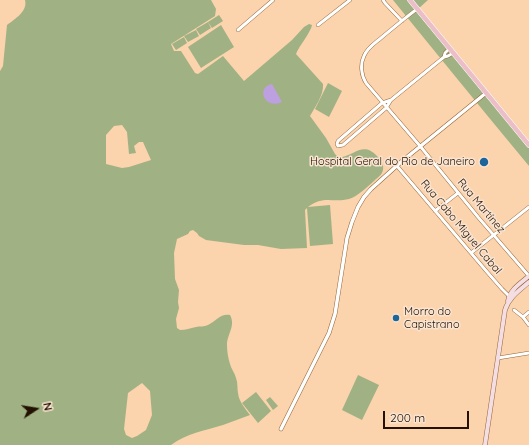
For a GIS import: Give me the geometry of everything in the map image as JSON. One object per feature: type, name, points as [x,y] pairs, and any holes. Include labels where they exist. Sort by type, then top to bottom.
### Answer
[{"type":"main road","points":[[410,0],[529,145]]},
{"type":"main road","points":[[485,445],[504,319],[509,300],[515,288],[529,276]]},
{"type":"main road","points":[[509,300],[529,282]]},
{"type":"street","points":[[238,30],[273,0]]},
{"type":"street","points":[[318,25],[350,0]]},
{"type":"street","points":[[383,0],[402,21],[417,9]]},
{"type":"street","name":"Rua Martínez","points":[[402,21],[368,48],[364,55],[362,68],[362,74],[366,83],[529,276]]},
{"type":"street","points":[[391,100],[382,103],[338,141],[338,146],[343,145],[386,108],[391,100],[444,57],[448,56],[451,51]]},
{"type":"street","points":[[281,429],[332,325],[347,238],[356,212],[364,197],[371,189],[420,146],[486,94]]},
{"type":"street","points":[[360,122],[363,127]]},
{"type":"street","name":"Rua Cabo Miguel Cabal","points":[[397,166],[499,286],[509,300]]},
{"type":"street","points":[[435,211],[458,193]]},
{"type":"street","points":[[471,253],[529,207]]},
{"type":"street","points":[[514,310],[529,325]]},
{"type":"street","points":[[522,317],[529,312]]},
{"type":"street","points":[[498,358],[529,353]]},
{"type":"green space","points":[[25,0],[211,0],[216,9],[215,16],[171,44],[174,51],[181,51],[195,73],[198,74],[223,56],[244,81],[292,40],[304,27],[309,24],[312,25],[296,54],[323,84],[321,97],[310,116],[339,158],[359,150],[367,150],[377,156],[383,164],[382,173],[359,194],[352,198],[343,200],[318,201],[308,207],[330,205],[333,244],[310,246],[307,208],[305,210],[307,248],[281,249],[258,245],[244,245],[206,240],[193,230],[177,239],[174,253],[175,279],[179,290],[179,308],[176,319],[177,328],[182,330],[205,326],[221,316],[230,315],[232,319],[232,326],[227,341],[228,357],[237,380],[242,405],[250,415],[189,435],[171,445],[0,445],[0,71],[3,66],[7,25],[23,11]],"holes":[[[122,125],[127,132],[129,154],[136,153],[134,146],[139,142],[143,142],[151,160],[122,168],[106,164],[106,135],[114,126]],[[142,383],[150,391],[152,415],[146,430],[132,438],[126,435],[124,429],[128,393]]]},
{"type":"green space","points":[[393,0],[428,0],[418,9],[529,144],[529,166],[478,104]]},
{"type":"green space","points":[[219,15],[223,21],[212,28],[208,22]]},
{"type":"green space","points":[[208,22],[211,28],[200,35],[196,29]]},
{"type":"green space","points":[[221,25],[234,47],[201,68],[188,47]]},
{"type":"green space","points":[[196,30],[199,36],[188,42],[184,36]]},
{"type":"green space","points":[[184,37],[187,43],[176,50],[172,44]]},
{"type":"green space","points":[[328,83],[342,91],[329,117],[315,109]]},
{"type":"green space","points":[[358,375],[379,385],[362,420],[342,410]]},
{"type":"green space","points":[[256,392],[271,411],[258,423],[242,403]]},
{"type":"green space","points":[[270,397],[278,406],[273,410],[266,400]]},
{"type":"shaded area","points":[[272,84],[282,102],[276,104],[271,103],[264,98],[264,90],[267,86]]},
{"type":"place","name":"Hospital Geral do Rio de Janeiro","points":[[484,162]]},
{"type":"place","name":"Morro do Capistrano","points":[[396,318]]}]
